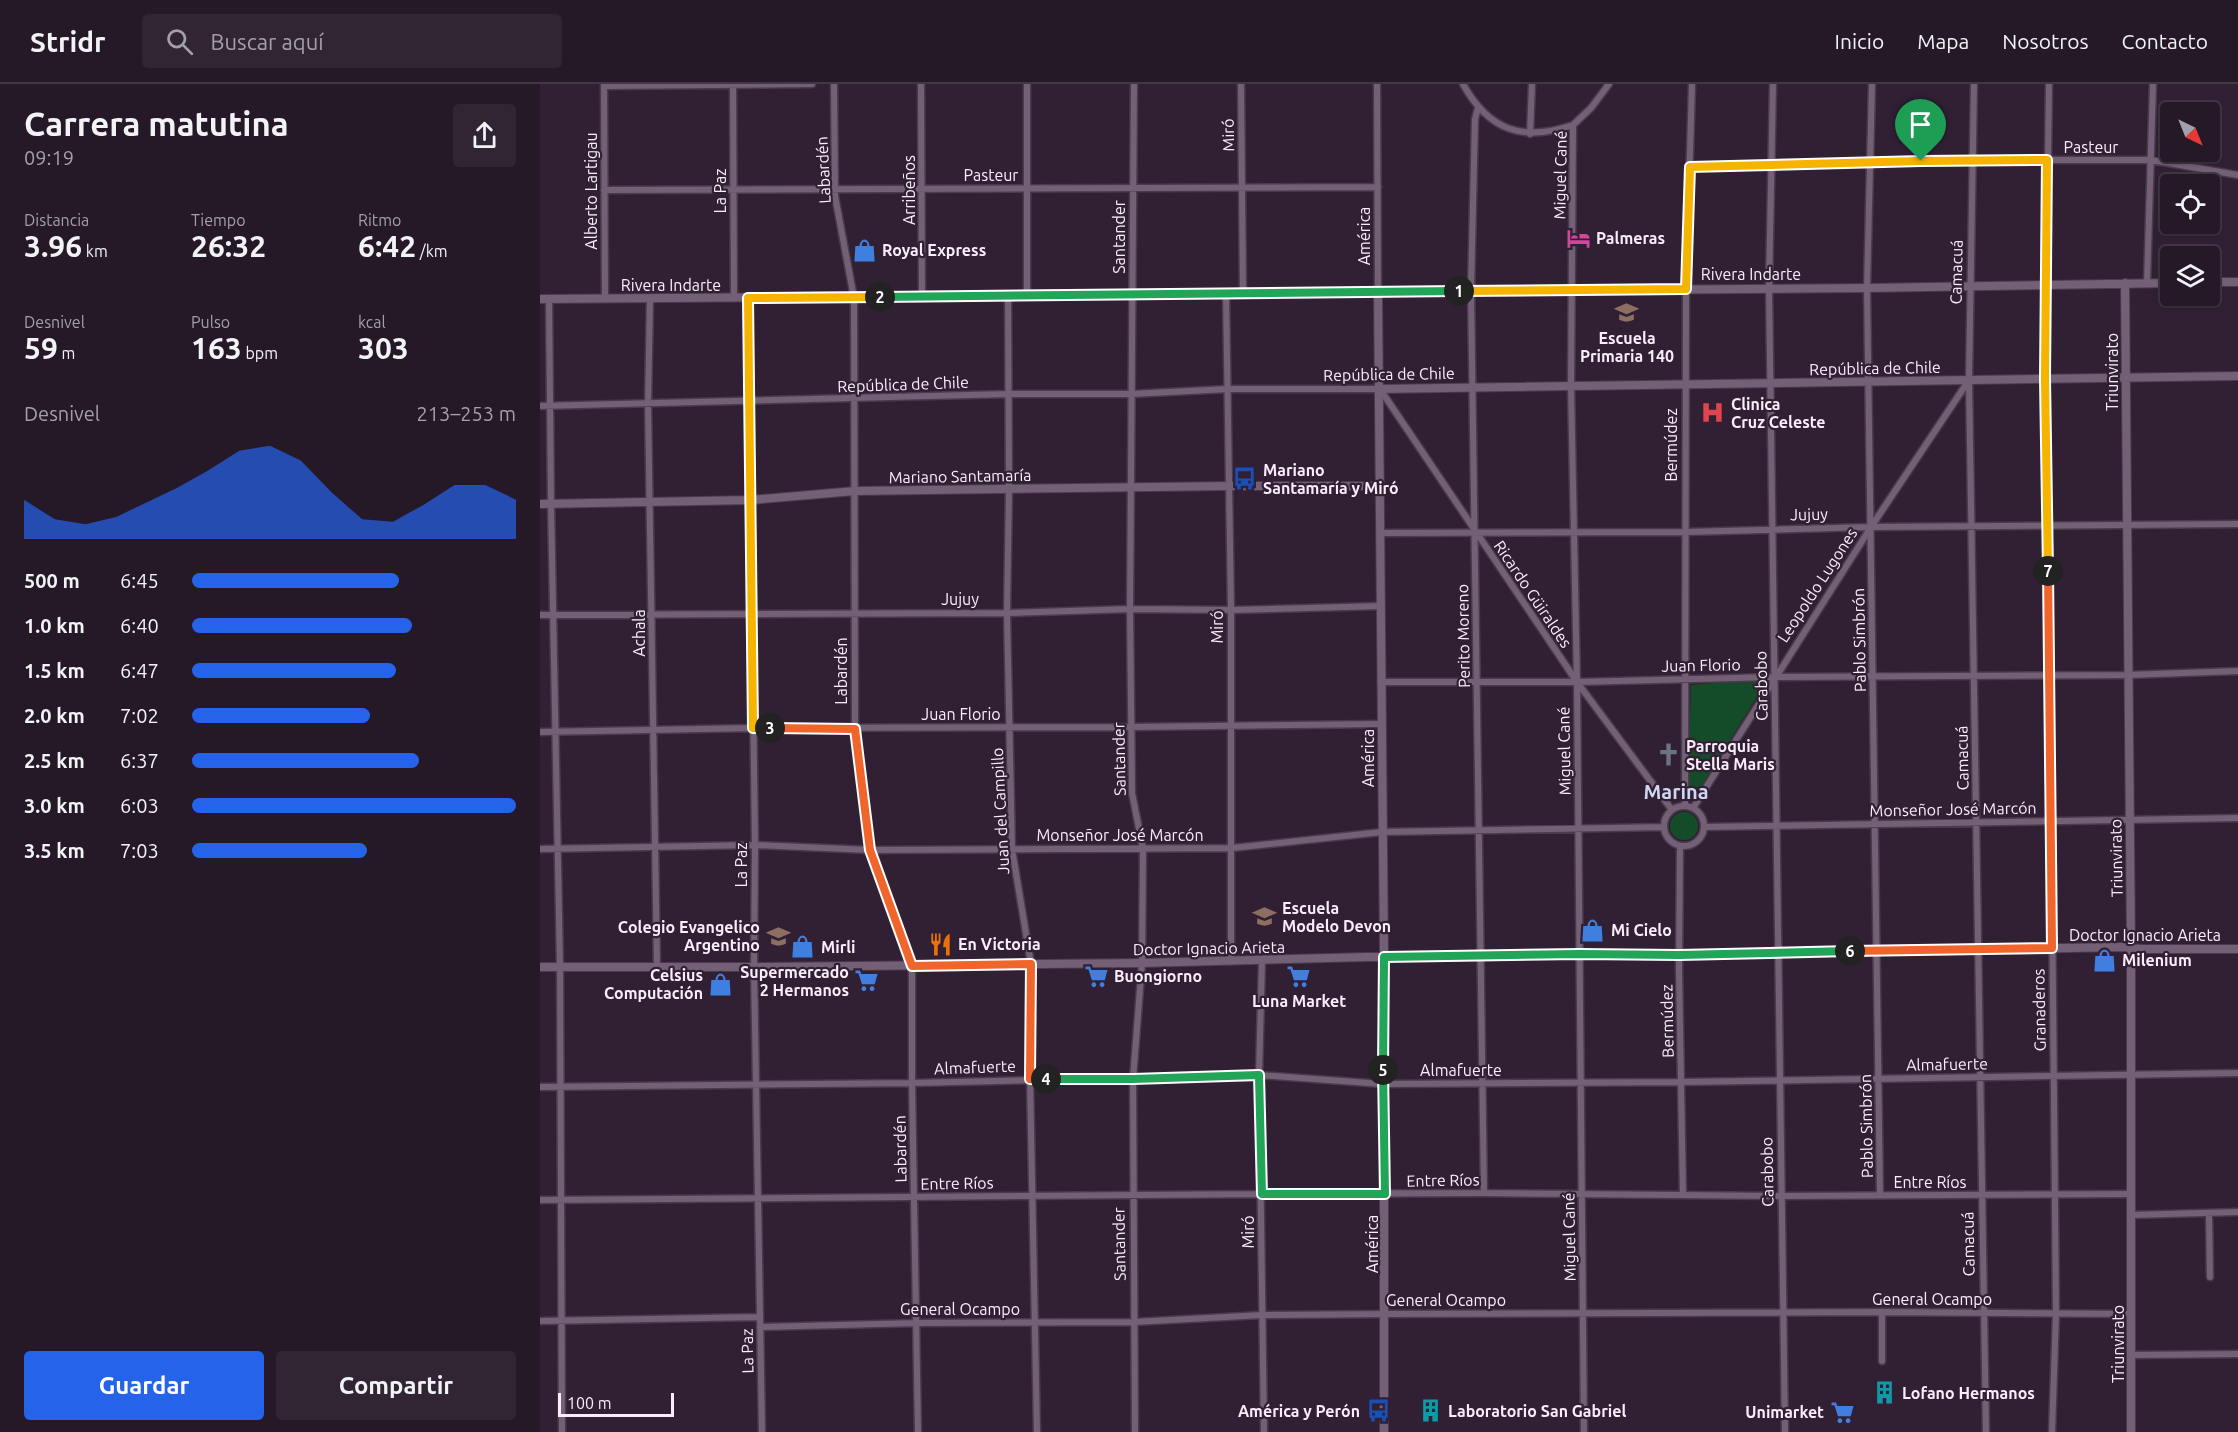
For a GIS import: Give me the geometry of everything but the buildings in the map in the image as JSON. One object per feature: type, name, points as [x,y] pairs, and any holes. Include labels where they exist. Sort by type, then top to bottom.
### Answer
[{"type":"street","points":[[604,85],[812,84]]},
{"type":"street","name":"Labardén","points":[[834,84],[834,189],[854,298],[855,729],[870,850],[912,966],[918,1432]]},
{"type":"street","name":"Arribeños","points":[[921,84],[922,297]]},
{"type":"street","points":[[1027,84],[1027,295]]},
{"type":"street","name":"Santander","points":[[1134,84],[1130,609],[1133,798],[1143,849],[1142,963],[1133,1079],[1135,1432]]},
{"type":"street","name":"Miró","points":[[1241,84],[1243,293]]},
{"type":"street","name":"América","points":[[1377,84],[1384,957],[1384,1432]]},
{"type":"street","points":[[1462,84],[1478,108],[1510,130],[1530,134],[1549,132],[1573,125]]},
{"type":"street","points":[[1530,134],[1532,84]]},
{"type":"street","name":"Miguel Cané","points":[[1584,1432],[1580,954],[1570,289],[1573,125],[1591,108],[1609,84]]},
{"type":"street","name":"Bermúdez","points":[[1688,807],[1684,532],[1686,289],[1692,84]]},
{"type":"street","name":"Carabobo","points":[[1773,84],[1769,287],[1785,1432]]},
{"type":"street","name":"Pablo Simbrón","points":[[1872,84],[1867,288],[1880,1195]]},
{"type":"street","name":"Camacuá","points":[[1974,84],[1969,380],[1982,1312],[1986,1432]]},
{"type":"street","name":"Granaderos","points":[[2049,84],[2045,378],[2056,1314],[2052,1432]]},
{"type":"street","points":[[2147,283],[2152,84]]},
{"type":"street","name":"Alberto Lartigau","points":[[604,85],[605,299]]},
{"type":"street","name":"La Paz","points":[[733,85],[734,298]]},
{"type":"street","name":"Perito Moreno","points":[[1478,108],[1471,291],[1484,1193]]},
{"type":"street","name":"Pasteur","points":[[1690,167],[1971,160],[2151,160],[2238,175]]},
{"type":"street","name":"Pasteur","points":[[604,190],[1378,187]]},
{"type":"street","points":[[2220,282],[2238,282]]},
{"type":"street","name":"Triunvirato","points":[[2125,283],[2131,949],[2131,1432]]},
{"type":"street","name":"Rivera Indarte","points":[[540,299],[854,298],[1769,287],[1867,288],[2160,283]]},
{"type":"street","name":"Miró","points":[[1226,293],[1231,610],[1231,961]]},
{"type":"street","name":"Juan del Campillo","points":[[1008,296],[1007,613],[1012,849],[1031,964],[1030,1079],[1037,1432]]},
{"type":"street","name":"La Paz","points":[[748,298],[753,613],[754,968],[762,1432]]},
{"type":"street","points":[[549,299],[554,732],[560,967],[562,1432]]},
{"type":"street","name":"Achala","points":[[650,299],[648,404],[657,966]]},
{"type":"street","name":"República de Chile","points":[[540,406],[750,403],[1008,394],[1131,394],[1228,389],[1380,389],[2238,376]]},
{"type":"street","name":"Leopoldo Lugones","points":[[1688,807],[1870,527],[1969,380]]},
{"type":"street","name":"Ricardo Güiraldes","points":[[1380,389],[1576,682],[1672,810]]},
{"type":"street","name":"Mariano Santamaría","points":[[540,504],[751,500],[855,491],[1380,486]]},
{"type":"street","name":"Jujuy","points":[[1380,533],[1684,532],[1773,528],[2238,524]]},
{"type":"street","name":"Jujuy","points":[[540,615],[1007,613],[1381,606]]},
{"type":"street","name":"Juan Florio","points":[[1381,682],[1478,683],[1774,677],[2127,675],[2238,671]]},
{"type":"street","name":"Juan Florio","points":[[540,732],[753,728],[1381,724]]},
{"type":"street","points":[[1688,807],[1702,817],[1704,827],[1699,840],[1693,844],[1680,846],[1668,838],[1664,827],[1666,818],[1672,810],[1688,807]]},
{"type":"street","name":"Monseñor José Marcón","points":[[1704,827],[2238,818]]},
{"type":"street","name":"Monseñor José Marcón","points":[[540,849],[755,845],[870,850],[1232,848],[1382,832],[1664,827]]},
{"type":"street","name":"Bermúdez","points":[[1680,846],[1679,955],[1683,1195]]},
{"type":"street","name":"Doctor Ignacio Arieta","points":[[540,967],[754,968],[2122,947],[2131,949],[2238,949]]},
{"type":"street","name":"Miró","points":[[1262,961],[1259,1075],[1264,1432]]},
{"type":"street","name":"Almafuerte","points":[[540,1087],[912,1083],[1259,1075],[1383,1084],[1484,1084],[2238,1073]]},
{"type":"street","name":"Entre Ríos","points":[[540,1200],[1484,1193],[1781,1196],[2131,1194]]},
{"type":"street","points":[[2131,1215],[2238,1212]]},
{"type":"street","points":[[2209,1213],[2210,1277]]},
{"type":"street","name":"General Ocampo","points":[[760,1327],[917,1323],[1134,1322],[1263,1315],[1783,1312],[2131,1314]]},
{"type":"street","points":[[1882,1312],[1882,1361]]},
{"type":"street","points":[[540,1321],[760,1317]]},
{"type":"street","points":[[2131,1355],[2238,1354]]},
{"type":"green space","points":[[1762,679],[1766,682],[1698,792],[1692,794],[1688,787],[1691,685]]},
{"type":"green space","points":[[1684,812],[1694,816],[1698,826],[1694,836],[1684,840],[1674,836],[1670,826],[1674,816]]},
{"type":"place","name":"Palmeras","points":[[1578,238]]},
{"type":"place","name":"Royal Express","points":[[864,250]]},
{"type":"place","name":"Escuela Primaria 140","points":[[1627,313]]},
{"type":"place","name":"Clinica Cruz Celeste","points":[[1713,413]]},
{"type":"place","name":"Mariano Santamaría y Miró","points":[[1245,479]]},
{"type":"place","name":"Parroquia Stella Maris","points":[[1668,755]]},
{"type":"place","name":"Escuela Modelo Devon","points":[[1264,917]]},
{"type":"place","name":"Mi Cielo","points":[[1593,930]]},
{"type":"place","name":"Colegio Evangelico Argentino","points":[[778,936]]},
{"type":"place","name":"En Victoria","points":[[940,944]]},
{"type":"place","name":"Mirli","points":[[803,947]]},
{"type":"place","name":"Milenium","points":[[2104,960]]},
{"type":"place","name":"Buongiorno","points":[[1096,976]]},
{"type":"place","name":"Luna Market","points":[[1299,976]]},
{"type":"place","name":"Supermercado 2 Hermanos","points":[[867,981]]},
{"type":"place","name":"Celsius Computación","points":[[721,984]]},
{"type":"place","name":"Lofano Hermanos","points":[[1884,1393]]},
{"type":"place","name":"América y Perón","points":[[1378,1411]]},
{"type":"place","name":"Laboratorio San Gabriel","points":[[1430,1411]]},
{"type":"place","name":"Unimarket","points":[[1842,1412]]},
{"type":"district","name":"Marina","points":[[1676,791]]},
{"type":"route","points":[[2047,160],[2045,378],[2052,948],[1679,955],[1384,957],[1385,1194],[1262,1194],[1259,1075],[1030,1079],[1031,964],[912,966],[870,850],[855,729],[753,728],[748,298],[1686,289],[1690,167],[1921,161],[2047,160]]}]
